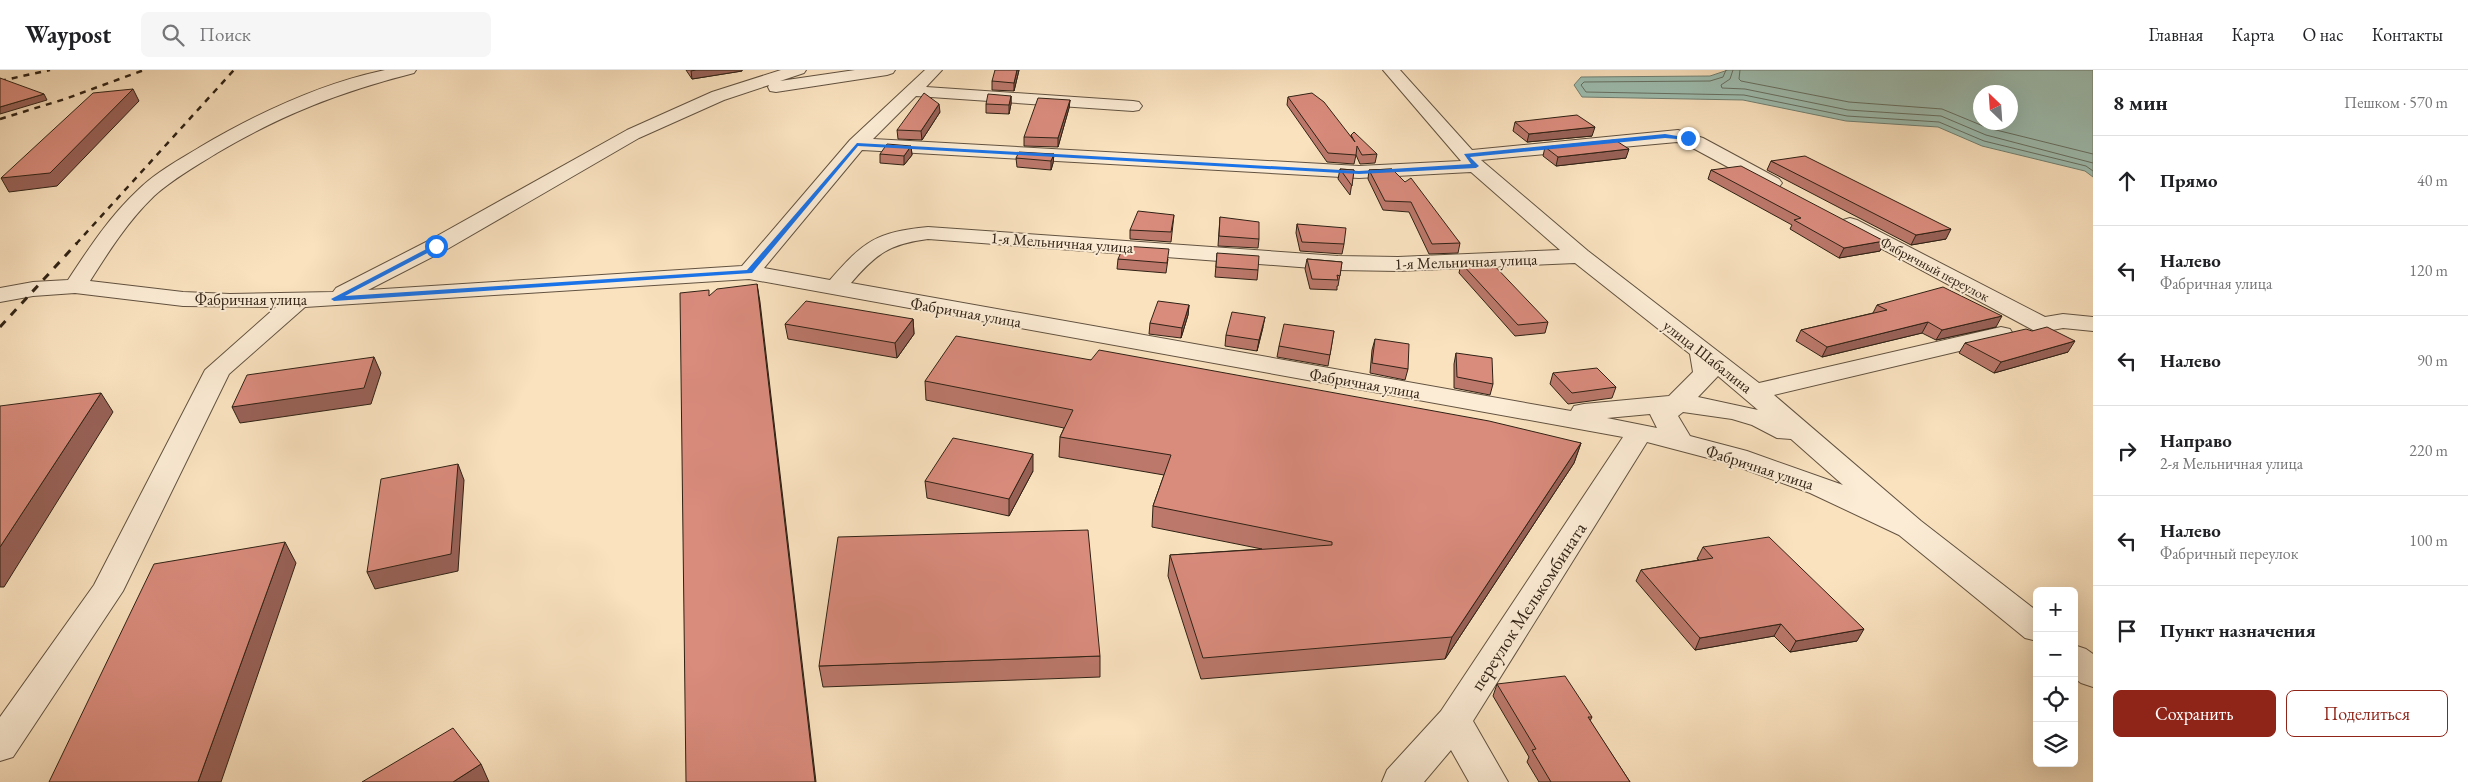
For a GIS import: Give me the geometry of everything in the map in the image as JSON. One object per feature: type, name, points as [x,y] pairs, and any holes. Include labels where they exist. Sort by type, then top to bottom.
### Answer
[{"type":"street","points":[[75,286],[116,225],[147,192],[171,174],[229,138],[295,103],[345,85],[408,70]]},
{"type":"street","points":[[334,299],[436,246],[633,134],[718,96],[798,70]]},
{"type":"street","points":[[718,96],[887,70]]},
{"type":"street","points":[[749,272],[857,144],[934,70]]},
{"type":"street","name":"улица Шабалина","points":[[1391,70],[1471,161],[1580,256],[1754,392],[1820,452],[1910,528],[2033,626]]},
{"type":"street","points":[[911,91],[1133,106]]},
{"type":"street","points":[[857,144],[1359,172],[1471,161],[1678,136],[1696,142],[1791,192]]},
{"type":"street","name":"Фабричный переулок","points":[[1834,215],[2042,325]]},
{"type":"street","name":"1-я Мельничная улица","points":[[834,288],[871,247],[885,240],[905,235],[928,233],[1338,263],[1398,264],[1580,256]]},
{"type":"street","name":"Фабричная улица","points":[[0,295],[75,286],[183,299],[230,301],[334,299],[749,272],[1640,432],[1737,457],[1820,486],[1910,528]]},
{"type":"street","points":[[0,746],[107,591],[218,370],[299,300]]},
{"type":"street","points":[[1754,392],[2042,325],[2064,321],[2093,324]]},
{"type":"street","points":[[1680,442],[1663,415],[1706,374],[1702,351]]},
{"type":"street","points":[[1540,414],[1631,409],[1677,402],[1720,408],[1771,422],[1820,452]]},
{"type":"street","name":"переулок Мелькомбината","points":[[1402,782],[1454,721],[1640,432]]},
{"type":"street","points":[[1737,457],[1778,458],[1820,452]]},
{"type":"street","points":[[2078,661],[2093,673]]},
{"type":"street","points":[[1454,721],[1489,782]]},
{"type":"water","points":[[1728,70],[2093,70],[2093,177],[2085,171],[1982,146],[1938,127],[1846,121],[1743,100],[1582,97],[1574,85],[1581,77],[1710,76]]},
{"type":"building","points":[[995,70],[1017,70],[1014,83],[992,81]]},
{"type":"building","points":[[0,78],[44,94],[0,107]]},
{"type":"building","points":[[133,89],[50,173],[1,178],[93,93]]},
{"type":"building","points":[[924,93],[939,104],[921,131],[897,130]]},
{"type":"building","points":[[1312,93],[1324,102],[1355,142],[1351,135],[1354,132],[1377,154],[1362,155],[1357,146],[1356,155],[1328,153],[1288,97]]},
{"type":"building","points":[[988,94],[1011,96],[1009,105],[986,104]]},
{"type":"building","points":[[1038,98],[1070,100],[1058,138],[1024,137]]},
{"type":"building","points":[[1577,115],[1595,127],[1529,134],[1515,122]]},
{"type":"building","points":[[1615,140],[1629,149],[1558,157],[1545,147]]},
{"type":"building","points":[[887,144],[911,146],[904,156],[880,154]]},
{"type":"building","points":[[1019,152],[1054,154],[1051,161],[1016,158]]},
{"type":"building","points":[[1805,156],[1951,229],[1916,235],[1771,161]]},
{"type":"building","points":[[1741,166],[1884,241],[1844,248],[1794,220],[1801,218],[1711,170]]},
{"type":"building","points":[[1340,169],[1354,170],[1352,186]]},
{"type":"building","points":[[1392,169],[1405,182],[1411,178],[1460,243],[1432,244],[1411,202],[1385,201],[1369,170]]},
{"type":"building","points":[[1138,211],[1174,215],[1171,232],[1130,230]]},
{"type":"building","points":[[1220,217],[1259,222],[1259,239],[1219,236]]},
{"type":"building","points":[[1297,224],[1346,228],[1344,244],[1302,242]]},
{"type":"building","points":[[1124,246],[1169,249],[1167,263],[1118,259]]},
{"type":"building","points":[[1217,253],[1259,256],[1258,270],[1216,267]]},
{"type":"building","points":[[1307,259],[1342,262],[1340,276],[1337,275],[1338,280],[1312,279]]},
{"type":"building","points":[[1489,260],[1548,322],[1518,325],[1461,263]]},
{"type":"building","points":[[757,284],[815,782],[686,782],[680,293],[709,290],[709,296],[717,289]]},
{"type":"building","points":[[1943,287],[2002,316],[1942,330],[1928,322],[1827,347],[1801,330],[1887,310],[1877,305]]},
{"type":"building","points":[[806,301],[913,319],[895,343],[785,324]]},
{"type":"building","points":[[1158,301],[1189,305],[1182,328],[1150,323]]},
{"type":"building","points":[[1232,312],[1265,317],[1259,340],[1226,335]]},
{"type":"building","points":[[1284,324],[1334,331],[1330,355],[1279,346]]},
{"type":"building","points":[[2047,327],[2075,341],[2001,362],[1965,343],[2026,329],[2032,331]]},
{"type":"building","points":[[956,336],[1091,360],[1099,350],[1489,421],[1581,443],[1452,637],[1203,658],[1170,555],[1332,545],[1332,542],[1153,506],[1171,455],[1060,437],[1073,410],[925,381]]},
{"type":"building","points":[[1375,339],[1409,344],[1408,369],[1372,363]]},
{"type":"building","points":[[1456,353],[1492,358],[1493,384],[1457,377]]},
{"type":"building","points":[[374,357],[364,388],[232,407],[247,375]]},
{"type":"building","points":[[1597,368],[1616,387],[1572,393],[1553,373]]},
{"type":"building","points":[[101,393],[0,547],[0,406]]},
{"type":"building","points":[[953,438],[1033,454],[1009,499],[925,481]]},
{"type":"building","points":[[458,464],[451,554],[367,572],[381,479]]},
{"type":"building","points":[[1088,530],[1100,656],[819,666],[838,537]]},
{"type":"building","points":[[1769,537],[1864,629],[1796,641],[1781,624],[1700,638],[1641,570],[1713,558],[1703,547]]},
{"type":"building","points":[[285,542],[198,782],[49,782],[154,564]]},
{"type":"building","points":[[1565,676],[1592,717],[1588,717],[1630,782],[1551,782],[1532,750],[1536,749],[1497,684]]},
{"type":"building","points":[[453,728],[481,764],[453,782],[362,782]]},
{"type":"railway","points":[[0,81],[50,70]]},
{"type":"railway","points":[[0,119],[65,99],[144,70]]},
{"type":"railway","points":[[76,244],[234,70]]},
{"type":"railway","points":[[0,327],[77,243]]},
{"type":"route","points":[[436,246],[334,299],[749,272],[857,144],[1262,168],[1384,172],[1476,166],[1466,156],[1665,136],[1688,138]]}]
